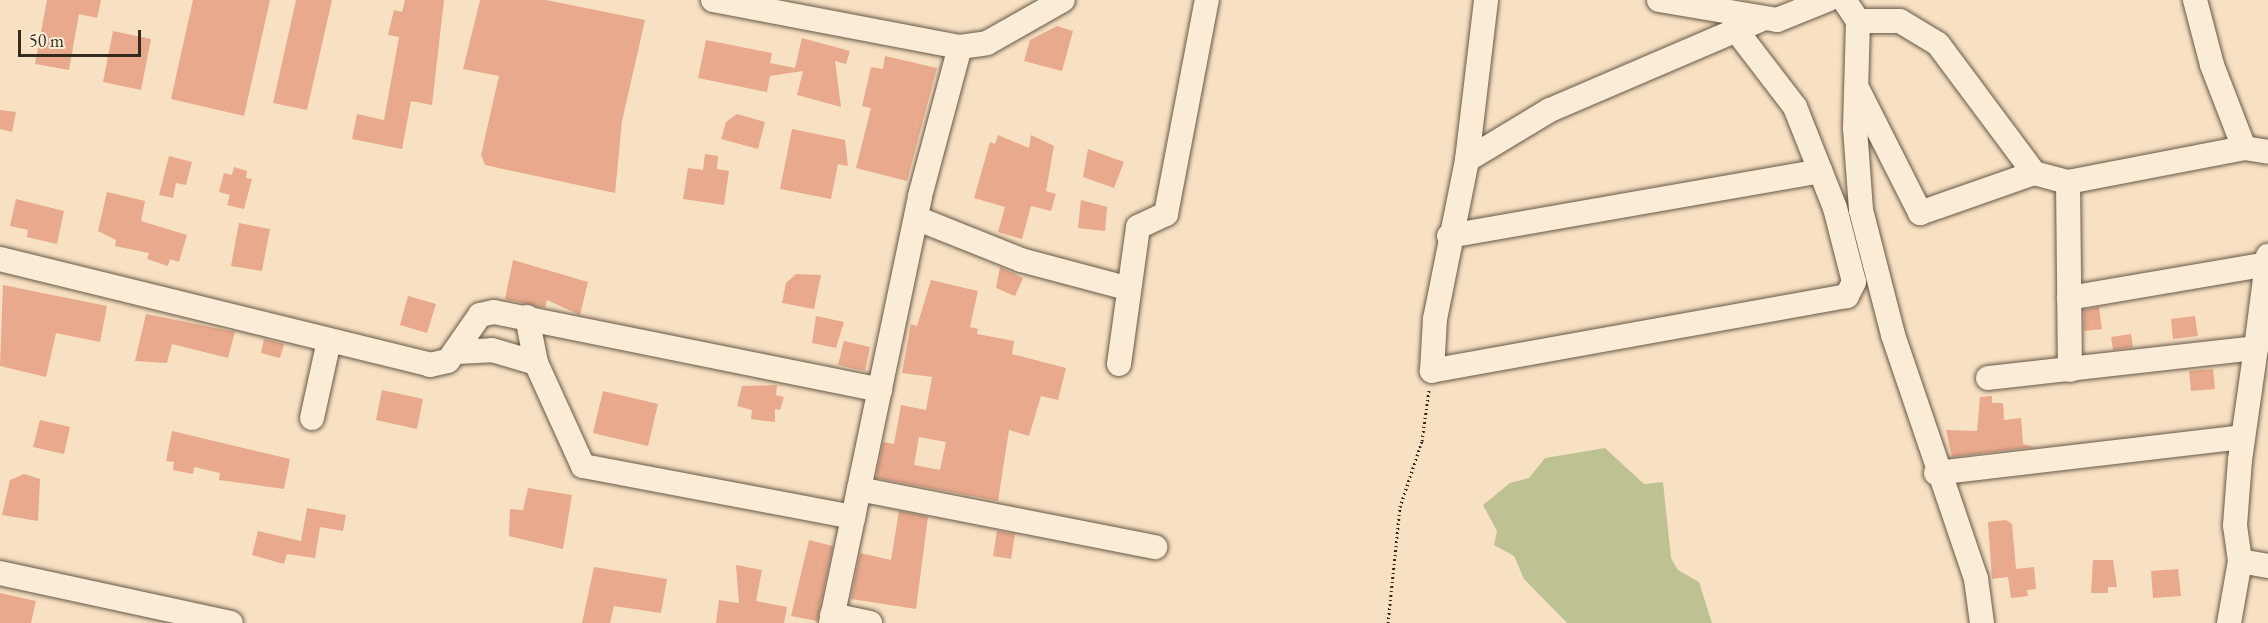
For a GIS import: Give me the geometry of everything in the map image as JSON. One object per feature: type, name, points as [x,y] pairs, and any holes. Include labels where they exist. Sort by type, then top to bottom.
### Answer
[{"type":"street","points":[[727,1],[960,47],[987,43],[1063,0]]},
{"type":"street","points":[[1119,364],[1126,288],[1139,225],[1166,214],[1207,0]]},
{"type":"street","points":[[1486,0],[1467,160],[1449,236],[1432,371],[1847,296],[1854,282],[1820,171],[1795,108],[1736,30]]},
{"type":"street","points":[[1659,0],[1760,20]]},
{"type":"street","points":[[1467,160],[1550,110],[1760,20],[1802,13],[1827,0]]},
{"type":"street","points":[[1844,0],[1858,21],[1857,88],[1861,210],[1936,473],[1976,579],[1982,623]]},
{"type":"street","points":[[2195,0],[2212,65],[2244,148]]},
{"type":"street","points":[[1858,21],[1900,21],[1938,44],[2034,173]]},
{"type":"street","points":[[870,623],[831,619],[916,218],[960,47]]},
{"type":"street","points":[[1857,88],[1920,213],[2034,173],[2068,182],[2244,148],[2268,152]]},
{"type":"street","points":[[1449,236],[1820,171]]},
{"type":"street","points":[[2068,182],[2070,370]]},
{"type":"street","points":[[916,218],[1022,260],[1126,288]]},
{"type":"street","points":[[0,259],[430,365],[457,352],[492,350],[536,363]]},
{"type":"street","points":[[2069,298],[2267,260],[2243,437],[2235,525],[2240,561],[2229,623]]},
{"type":"street","points":[[457,352],[480,315],[527,317],[880,390]]},
{"type":"street","points":[[527,317],[536,363],[583,466],[853,517]]},
{"type":"street","points":[[312,418],[329,341]]},
{"type":"street","points":[[1988,378],[2256,348]]},
{"type":"street","points":[[1936,473],[2243,437]]},
{"type":"street","points":[[859,489],[1155,547]]},
{"type":"street","points":[[2240,561],[2268,566]]},
{"type":"street","points":[[0,573],[231,623]]},
{"type":"path","points":[[1388,623],[1400,507],[1422,441],[1432,371]]},
{"type":"green space","points":[[1605,448],[1644,484],[1663,482],[1671,558],[1678,570],[1699,582],[1712,623],[1567,623],[1524,579],[1514,556],[1494,545],[1497,531],[1483,505],[1510,483],[1529,478],[1545,458]]},
{"type":"building","points":[[47,0],[101,0],[97,18],[79,14],[69,70],[35,64]]},
{"type":"building","points":[[193,0],[270,0],[244,116],[171,99]]},
{"type":"building","points":[[296,0],[332,0],[307,110],[273,103]]},
{"type":"building","points":[[405,0],[444,0],[432,105],[411,101],[402,149],[352,139],[357,114],[384,120],[399,37],[388,35],[394,10],[402,12]]},
{"type":"building","points":[[480,0],[546,0],[645,20],[622,121],[615,193],[485,165],[481,155],[499,76],[463,69]]},
{"type":"building","points":[[1057,26],[1073,31],[1062,71],[1024,61],[1030,40]]},
{"type":"building","points":[[113,31],[151,39],[141,90],[103,82]]},
{"type":"building","points":[[802,38],[850,51],[846,64],[835,61],[841,107],[797,95],[803,71],[770,76],[767,92],[698,78],[706,40],[772,53],[770,63],[795,68]]},
{"type":"building","points":[[885,56],[937,68],[907,181],[856,168],[871,108],[862,106],[871,67],[883,69]]},
{"type":"building","points":[[0,110],[16,112],[12,132],[0,129]]},
{"type":"building","points":[[737,114],[765,122],[758,149],[721,139],[726,122]]},
{"type":"building","points":[[792,129],[845,140],[848,166],[838,164],[831,199],[780,189]]},
{"type":"building","points":[[998,135],[1029,148],[1031,135],[1054,146],[1046,191],[1056,194],[1051,211],[1031,206],[1022,239],[998,232],[1005,207],[974,198],[990,142],[995,144]]},
{"type":"building","points":[[1088,149],[1124,162],[1114,188],[1083,177]]},
{"type":"building","points":[[705,154],[718,156],[717,169],[729,171],[724,205],[683,199],[688,168],[703,170]]},
{"type":"building","points":[[169,156],[192,162],[186,185],[176,183],[173,198],[159,195]]},
{"type":"building","points":[[234,167],[247,171],[246,178],[252,179],[244,209],[227,205],[230,195],[219,192],[224,173],[232,175]]},
{"type":"building","points":[[107,192],[145,201],[141,221],[187,235],[179,262],[170,259],[168,266],[147,259],[149,253],[115,246],[116,240],[98,231]]},
{"type":"building","points":[[16,199],[64,211],[57,244],[27,237],[28,230],[10,226]]},
{"type":"building","points":[[1081,200],[1107,207],[1105,231],[1078,228]]},
{"type":"building","points":[[239,223],[270,229],[262,271],[231,266]]},
{"type":"building","points":[[513,260],[588,282],[580,315],[547,300],[545,308],[505,299]]},
{"type":"building","points":[[1000,267],[1023,278],[1015,296],[996,288]]},
{"type":"building","points":[[796,274],[821,275],[814,309],[782,303],[786,283]]},
{"type":"building","points":[[931,280],[978,291],[970,327],[978,329],[977,334],[1014,341],[1012,354],[1066,368],[1058,400],[1041,396],[1029,436],[1009,430],[998,501],[876,478],[883,442],[894,444],[901,405],[926,410],[932,377],[902,373],[911,324],[917,326]],"holes":[[[919,437],[946,442],[940,470],[914,465]]]},
{"type":"building","points":[[3,285],[107,306],[100,342],[56,333],[46,377],[0,366]]},
{"type":"building","points":[[408,296],[436,304],[427,333],[400,325]]},
{"type":"building","points":[[2099,307],[2102,329],[2084,331],[2084,310]]},
{"type":"building","points":[[146,314],[235,332],[228,358],[172,344],[167,363],[135,361]]},
{"type":"building","points":[[816,316],[844,322],[836,348],[812,343]]},
{"type":"building","points":[[2195,316],[2198,336],[2173,339],[2171,319]]},
{"type":"building","points":[[2131,334],[2133,347],[2113,350],[2111,337]]},
{"type":"building","points":[[264,339],[284,344],[280,358],[261,353]]},
{"type":"building","points":[[844,341],[870,347],[865,371],[838,365]]},
{"type":"building","points":[[2213,369],[2215,389],[2191,391],[2189,371]]},
{"type":"building","points":[[777,385],[776,395],[784,397],[780,410],[775,409],[775,422],[751,419],[752,410],[737,406],[742,386]]},
{"type":"building","points":[[382,390],[423,399],[417,429],[376,420]]},
{"type":"building","points":[[603,391],[658,404],[648,446],[593,433]]},
{"type":"building","points":[[1992,396],[1992,403],[2003,403],[2004,420],[2021,418],[2023,444],[2034,447],[1952,457],[1946,430],[1977,431],[1980,397]]},
{"type":"building","points":[[40,420],[70,427],[64,454],[33,447]]},
{"type":"building","points":[[172,431],[290,459],[284,489],[219,480],[220,473],[194,467],[193,474],[173,470],[174,462],[166,461]]},
{"type":"building","points":[[24,474],[40,479],[38,521],[2,515],[10,480]]},
{"type":"building","points":[[528,488],[572,495],[563,549],[509,536],[510,509],[523,510]]},
{"type":"building","points":[[307,508],[346,515],[343,531],[320,527],[315,558],[287,554],[284,564],[252,555],[258,531],[301,541]]},
{"type":"building","points":[[899,511],[928,517],[916,609],[851,599],[860,553],[891,560]]},
{"type":"building","points":[[2006,520],[2012,524],[2016,569],[2034,567],[2036,589],[2027,590],[2028,596],[2011,598],[2008,577],[1992,579],[1988,522]]},
{"type":"building","points":[[997,531],[1015,534],[1011,559],[993,556]]},
{"type":"building","points":[[809,540],[833,546],[817,621],[791,616]]},
{"type":"building","points":[[2093,560],[2113,560],[2117,587],[2108,587],[2108,593],[2091,593]]},
{"type":"building","points":[[736,565],[762,570],[756,601],[787,607],[784,623],[716,623],[719,600],[739,603]]},
{"type":"building","points":[[594,567],[667,579],[661,613],[614,606],[610,623],[582,623]]},
{"type":"building","points":[[2178,569],[2181,596],[2153,598],[2151,571]]},
{"type":"building","points":[[0,593],[36,601],[31,623],[0,623]]}]
